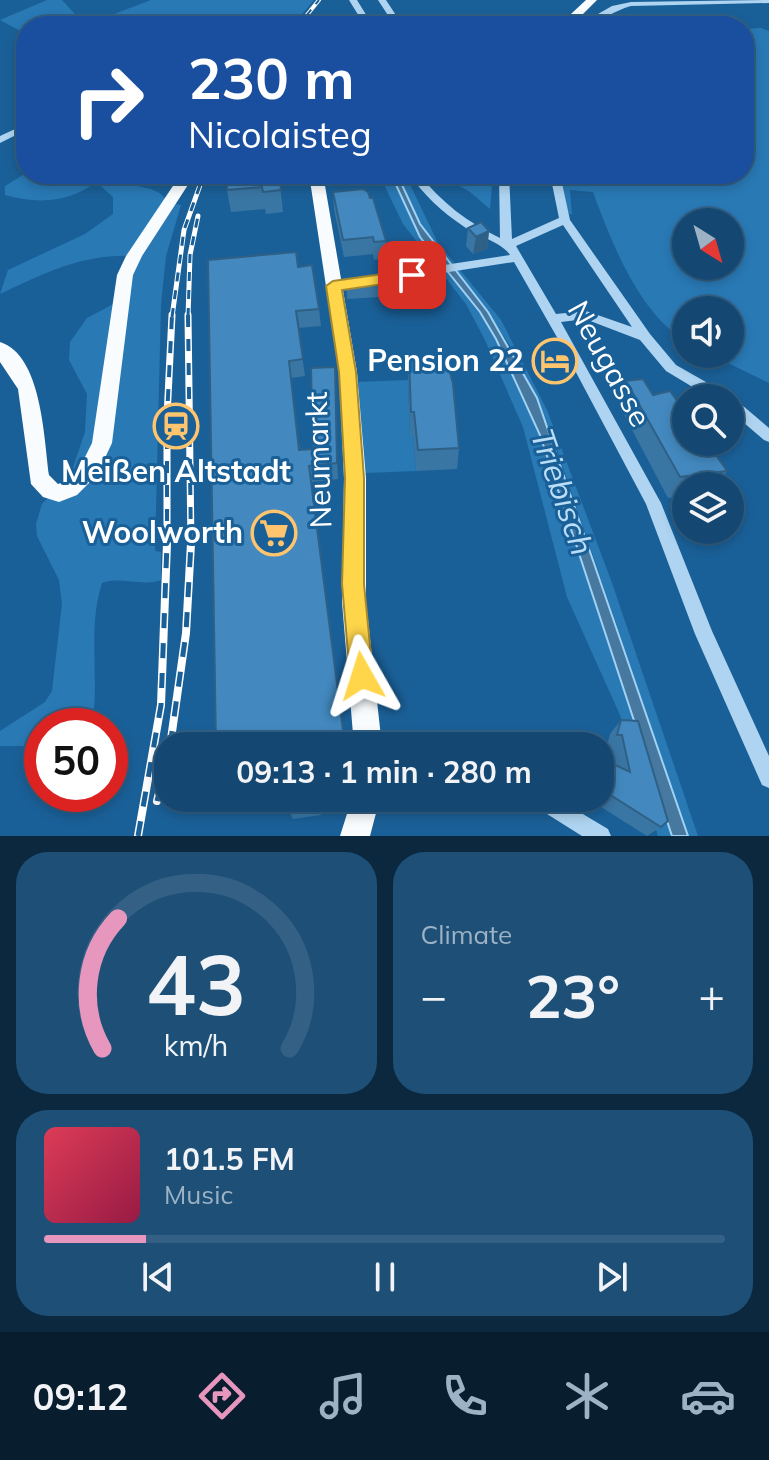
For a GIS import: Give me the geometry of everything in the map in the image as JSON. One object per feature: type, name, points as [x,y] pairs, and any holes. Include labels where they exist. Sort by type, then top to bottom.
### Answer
[{"type":"main road","points":[[575,16],[592,0]]},
{"type":"main road","points":[[0,349],[21,374],[28,389],[39,478],[51,491],[59,493],[69,489],[90,469],[102,443],[125,275],[181,184]]},
{"type":"main road","name":"Neumarkt","points":[[318,184],[348,372],[355,478],[354,602],[367,732]]},
{"type":"main road","points":[[355,836],[362,812]]},
{"type":"street","points":[[599,16],[623,3],[769,1]]},
{"type":"street","points":[[422,184],[432,196],[480,233],[509,245],[565,220]]},
{"type":"street","name":"Neugasse","points":[[504,184],[503,213],[509,245],[659,516],[704,634],[769,778]]},
{"type":"street","points":[[557,184],[565,220],[645,337],[671,368],[698,384]]},
{"type":"street","points":[[333,286],[516,258]]},
{"type":"street","points":[[552,319],[586,315],[645,337]]},
{"type":"street","points":[[744,414],[769,436]]},
{"type":"street","points":[[562,812],[601,836]]},
{"type":"shaded area","points":[[47,0],[62,0],[77,16],[16,16],[16,29],[0,20]]},
{"type":"shaded area","points":[[151,0],[314,0],[300,16],[109,16]]},
{"type":"shaded area","points":[[754,28],[769,31],[769,383],[738,368],[744,368],[744,296],[672,296],[672,331],[654,313],[629,275],[593,192],[570,190],[572,215],[565,211],[558,184],[754,184]]},
{"type":"shaded area","points":[[16,179],[16,184],[93,184],[75,194],[52,200],[29,200],[5,195],[5,186]]},
{"type":"shaded area","points":[[98,184],[131,184],[154,190],[169,203],[181,205],[166,256],[161,304],[155,551],[161,552],[161,580],[102,583],[95,618],[94,708],[36,708],[45,702],[52,691],[62,604],[59,580],[37,536],[36,524],[42,504],[70,476],[85,432],[87,394],[69,360],[70,342],[87,318],[119,301],[133,256],[80,262],[48,272],[0,294],[8,270],[85,234],[113,214],[113,197]]},
{"type":"shaded area","points":[[384,184],[396,184],[420,237],[480,312],[496,339],[540,435],[672,836],[658,836],[620,715],[567,597],[523,427],[485,340],[466,304],[403,224]]},
{"type":"shaded area","points":[[402,184],[410,184],[438,243],[501,320],[547,410],[612,583],[698,836],[688,836],[551,432],[510,346],[488,312],[420,224]]},
{"type":"shaded area","points":[[455,184],[492,184],[490,209],[469,191]]},
{"type":"shaded area","points":[[408,380],[410,434],[413,434],[416,471],[365,473],[358,382]]},
{"type":"shaded area","points":[[24,716],[24,746],[0,746],[0,731]]},
{"type":"water","name":"Triebisch","points":[[396,184],[402,184],[420,224],[488,312],[537,398],[688,836],[672,836],[540,435],[496,339],[480,312],[420,237]]},
{"type":"building","points":[[227,184],[280,184],[281,190],[263,192],[262,187],[227,190]]},
{"type":"building","points":[[363,189],[373,198],[386,241],[374,242],[373,237],[343,240],[333,192]]},
{"type":"building","points":[[481,222],[489,231],[476,237],[468,228]]},
{"type":"building","points":[[296,252],[298,267],[312,265],[319,309],[296,311],[303,359],[289,361],[299,450],[313,449],[311,368],[335,367],[337,463],[309,466],[343,732],[216,732],[208,260]]},
{"type":"building","points":[[375,275],[379,285],[347,287],[346,279]]},
{"type":"building","points":[[446,356],[453,384],[459,448],[418,450],[414,412],[411,412],[409,358]]},
{"type":"building","points":[[643,379],[653,395],[670,391],[672,394],[672,456],[717,456],[727,471],[677,472],[626,381]]},
{"type":"building","points":[[621,720],[638,721],[668,821],[661,827],[614,797],[614,764],[630,772],[622,735],[617,735]]},
{"type":"railway","points":[[306,16],[319,0]]},
{"type":"railway","points":[[172,317],[184,230],[200,184]]},
{"type":"railway","points":[[188,316],[190,255],[198,216]]},
{"type":"railway","points":[[167,543],[167,417],[172,315]]},
{"type":"railway","points":[[188,316],[191,543]]},
{"type":"railway","points":[[138,836],[161,705],[167,543]]},
{"type":"railway","points":[[172,732],[186,633],[191,543]]},
{"type":"place","name":"Pension 22","points":[[555,361]]},
{"type":"place","name":"Meißen Altstadt","points":[[176,426]]},
{"type":"place","name":"Woolworth","points":[[274,533]]},
{"type":"route","points":[[362,676],[353,584],[355,478],[348,372],[333,286],[412,275]]}]
